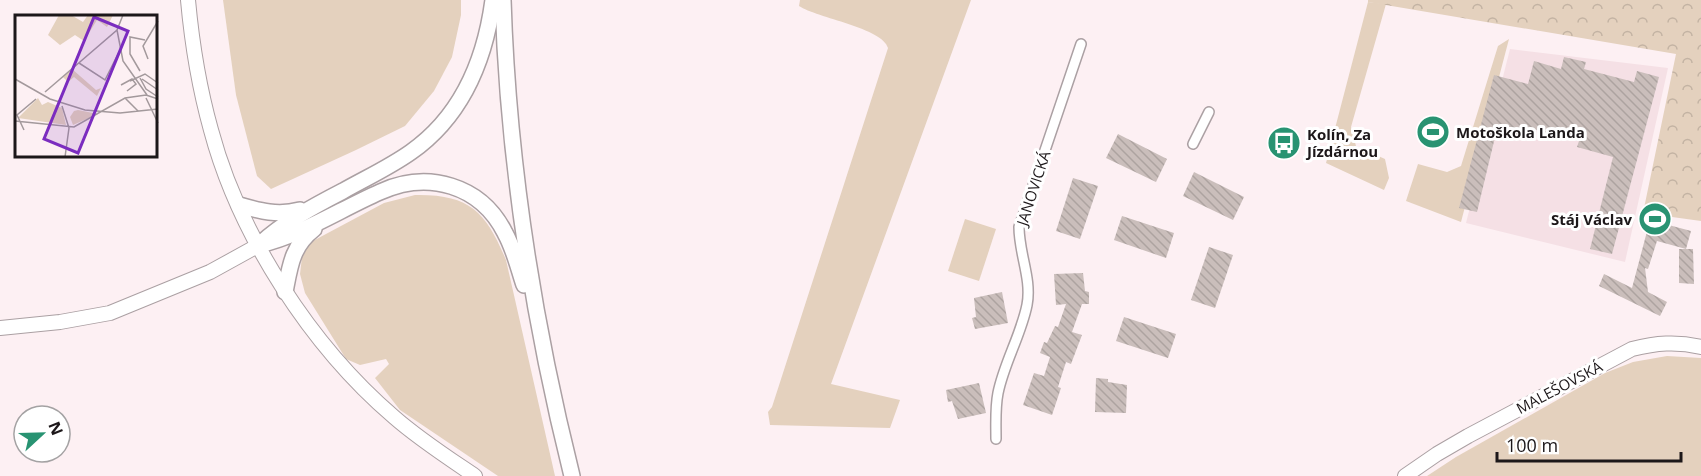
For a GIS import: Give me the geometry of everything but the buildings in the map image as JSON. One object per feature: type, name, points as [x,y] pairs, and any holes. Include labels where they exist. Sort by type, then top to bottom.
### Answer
[{"type":"main road","points":[[259,245],[274,230],[412,152],[443,123],[465,93],[476,71],[489,28],[493,0]]},
{"type":"main road","points":[[503,0],[517,184],[544,351],[572,476]]},
{"type":"main road","points":[[259,245],[280,240],[328,219],[381,191],[411,183],[442,183],[464,190],[488,209],[501,225],[510,243],[544,351]]},
{"type":"main road","points":[[239,205],[261,212],[284,214],[320,203]]},
{"type":"main road","points":[[285,292],[295,249],[301,240],[328,219]]},
{"type":"street","points":[[188,0],[199,84],[211,132],[239,205],[285,292],[329,351],[393,417],[475,476]]},
{"type":"street","name":"JANOVICKÁ","points":[[996,439],[995,413],[998,392],[1027,305],[1029,286],[1019,244],[1019,227],[1081,44]]},
{"type":"street","points":[[1193,144],[1209,112]]},
{"type":"street","points":[[0,328],[60,322],[110,313],[210,272],[259,245]]},
{"type":"street","name":"MALEŠOVSKÁ","points":[[1405,476],[1468,436],[1632,349],[1654,343],[1675,342],[1701,347]]},
{"type":"shaded area","points":[[1510,49],[1668,68],[1625,262],[1466,223]]},
{"type":"green space","points":[[223,0],[461,0],[461,15],[452,57],[434,91],[405,126],[271,189],[257,176],[236,95]]},
{"type":"green space","points":[[800,0],[971,0],[831,384],[900,400],[890,428],[770,425],[768,412],[772,407],[888,48],[875,35],[799,6]]},
{"type":"green space","points":[[1368,0],[1701,0],[1701,221],[1643,213],[1676,54],[1368,2]]},
{"type":"green space","points":[[1368,2],[1386,4],[1351,127],[1356,146],[1385,159],[1389,178],[1384,190],[1326,163]]},
{"type":"green space","points":[[1509,39],[1461,222],[1406,201],[1418,164],[1447,172],[1461,166],[1498,46]]},
{"type":"green space","points":[[415,195],[450,198],[463,202],[483,218],[499,243],[506,260],[555,476],[498,476],[400,410],[375,378],[389,364],[386,359],[360,365],[346,359],[305,293],[300,274],[302,257],[311,242],[384,203]]},
{"type":"green space","points":[[965,219],[996,229],[979,281],[948,271]]},
{"type":"green space","points":[[1667,356],[1701,358],[1701,476],[1427,476],[1456,457],[1605,373],[1633,362]]},
{"type":"place","name":"Motoškola Landa","points":[[1433,132]]},
{"type":"place","name":"Kolín, Za Jízdárnou","points":[[1284,143]]},
{"type":"place","name":"Stáj Václav","points":[[1655,219]]}]
